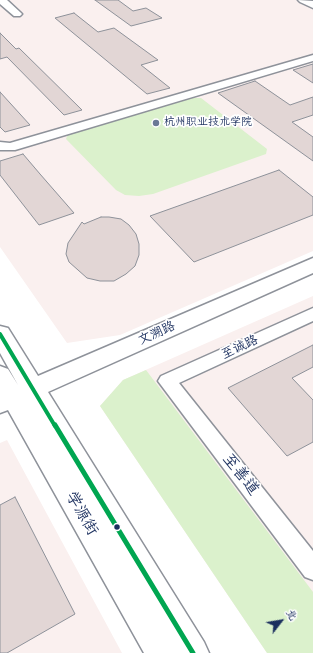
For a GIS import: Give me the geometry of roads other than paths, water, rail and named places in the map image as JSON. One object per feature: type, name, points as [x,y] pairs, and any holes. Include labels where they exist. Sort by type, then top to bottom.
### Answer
[{"type":"main road","name":"文溯路","points":[[11,391],[313,265]]},
{"type":"main road","name":"学源街","points":[[0,334],[11,391],[162,653]]},
{"type":"main road","name":"学源街","points":[[11,391],[193,653]]},
{"type":"street","points":[[2,0],[17,14]]},
{"type":"street","points":[[303,0],[313,5]]},
{"type":"street","points":[[0,146],[11,146],[313,58]]},
{"type":"street","name":"至诚路","points":[[167,381],[313,314]]},
{"type":"street","name":"至善道","points":[[167,381],[313,569]]},
{"type":"place","name":"杭州职业技术学院","points":[[156,123]]}]
